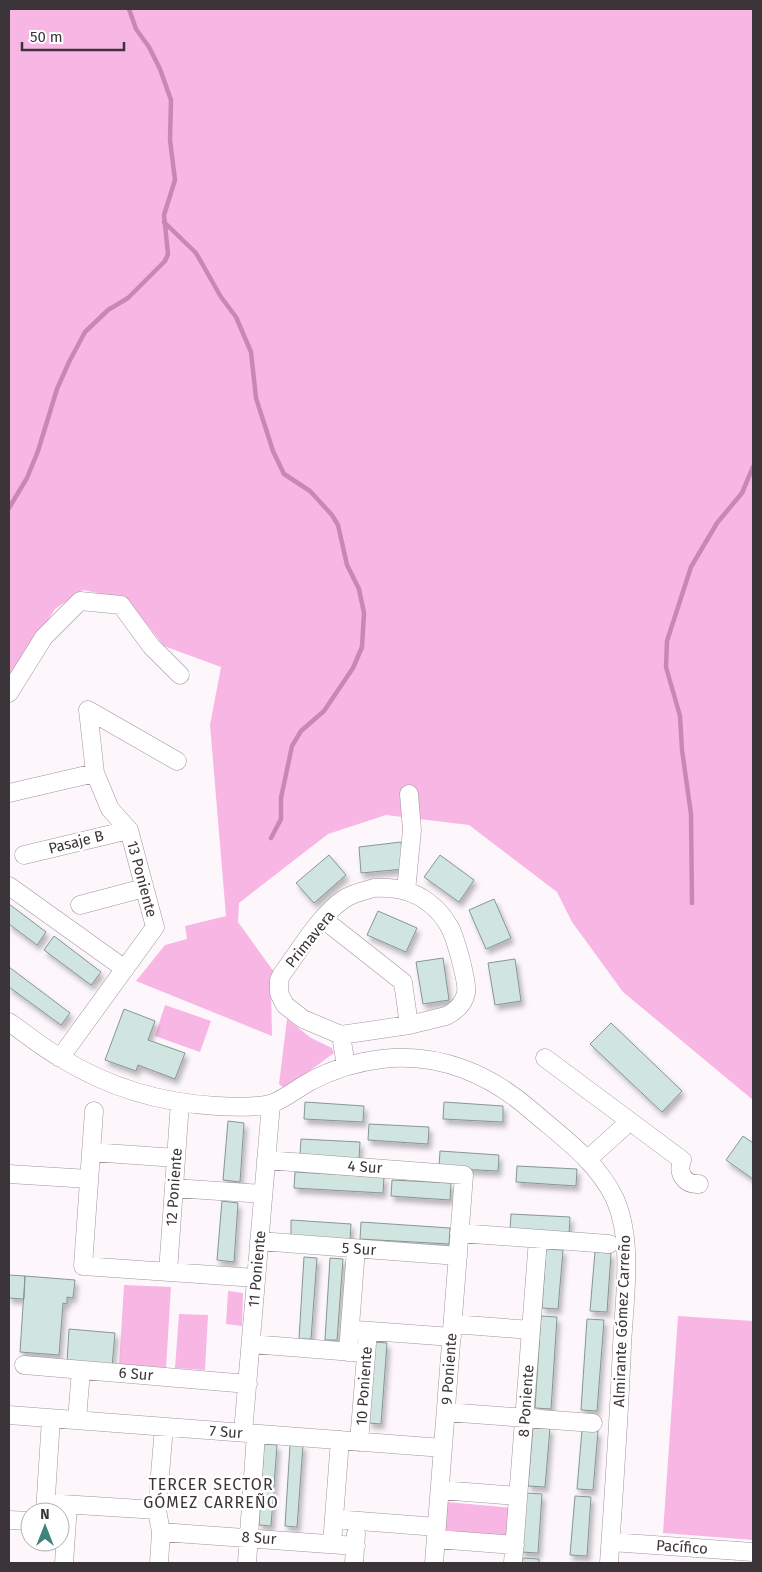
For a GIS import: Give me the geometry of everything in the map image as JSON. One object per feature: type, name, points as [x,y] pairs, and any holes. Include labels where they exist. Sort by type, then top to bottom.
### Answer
[{"type":"street","points":[[9,693],[44,637],[80,601],[121,605],[150,646],[180,675]]},
{"type":"street","name":"13 Poniente","points":[[60,1058],[154,927],[129,830],[110,809],[95,773],[88,710],[177,761]]},
{"type":"street","points":[[9,793],[95,773]]},
{"type":"street","points":[[406,891],[412,830],[409,794]]},
{"type":"street","name":"Pasaje B","points":[[24,855],[129,830]]},
{"type":"street","points":[[9,886],[125,969]]},
{"type":"street","points":[[80,905],[144,888]]},
{"type":"street","name":"Primavera","points":[[384,888],[406,891],[428,902],[441,914],[451,928],[466,987],[461,1005],[452,1013],[409,1025],[341,1035],[303,1019],[285,1005],[279,993],[282,974],[323,919],[344,899],[363,891],[384,888]]},
{"type":"street","points":[[323,919],[403,982],[409,1025]]},
{"type":"street","name":"Almirante Gómez Carreño","points":[[9,1022],[60,1058],[96,1077],[158,1098],[180,1102],[225,1106],[271,1104],[314,1079],[346,1066],[384,1059],[422,1059],[450,1064],[494,1082],[515,1096],[587,1160],[606,1183],[614,1197],[622,1219],[627,1243],[609,1563]]},
{"type":"street","points":[[341,1035],[346,1066]]},
{"type":"street","points":[[545,1058],[682,1160],[680,1170],[684,1178],[691,1183],[700,1184]]},
{"type":"street","name":"12 Poniente","points":[[168,1272],[180,1102]]},
{"type":"street","name":"11 Poniente","points":[[246,1563],[250,1434],[248,1384],[271,1104]]},
{"type":"street","points":[[94,1111],[82,1266],[256,1278]]},
{"type":"street","points":[[587,1160],[629,1122]]},
{"type":"street","points":[[91,1152],[176,1158]]},
{"type":"street","name":"4 Sur","points":[[266,1160],[464,1175]]},
{"type":"street","points":[[9,1174],[89,1179]]},
{"type":"street","name":"9 Poniente","points":[[434,1563],[464,1175]]},
{"type":"street","points":[[174,1188],[263,1194]]},
{"type":"street","points":[[459,1233],[609,1244]]},
{"type":"street","name":"8 Poniente","points":[[513,1563],[538,1239]]},
{"type":"street","name":"5 Sur","points":[[259,1242],[458,1256]]},
{"type":"street","name":"10 Poniente","points":[[348,1352],[356,1249]]},
{"type":"street","points":[[350,1329],[531,1330]]},
{"type":"street","name":"10 Poniente","points":[[360,1442],[368,1330]]},
{"type":"street","points":[[251,1344],[366,1353]]},
{"type":"street","name":"6 Sur","points":[[24,1365],[248,1384]]},
{"type":"street","points":[[77,1420],[81,1370]]},
{"type":"street","points":[[446,1412],[593,1423]]},
{"type":"street","name":"7 Sur","points":[[9,1416],[443,1448]]},
{"type":"street","points":[[45,1502],[51,1419]]},
{"type":"street","points":[[159,1563],[161,1532],[157,1510],[164,1427]]},
{"type":"street","name":"10 Poniente","points":[[332,1544],[340,1440]]},
{"type":"street","points":[[440,1490],[518,1496]]},
{"type":"street","points":[[70,1505],[157,1510]]},
{"type":"street","points":[[334,1519],[515,1545]]},
{"type":"street","points":[[354,1563],[357,1521]]},
{"type":"street","name":"8 Sur","points":[[161,1532],[356,1546]]},
{"type":"street","name":"Pacífico","points":[[611,1542],[715,1556],[753,1552]]},
{"type":"shaded area","points":[[9,9],[753,9],[753,1100],[623,992],[572,922],[557,892],[469,825],[386,815],[328,834],[239,903],[238,922],[274,972],[271,990],[272,1036],[136,981],[165,945],[187,939],[185,926],[226,916],[210,725],[221,667],[164,646],[127,599],[83,590],[55,609],[9,682]]},
{"type":"shaded area","points":[[165,1005],[211,1021],[200,1052],[155,1036]]},
{"type":"shaded area","points":[[287,1019],[311,1038],[332,1048],[334,1053],[285,1089],[279,1084]]},
{"type":"shaded area","points":[[124,1285],[171,1287],[166,1369],[119,1366]]},
{"type":"shaded area","points":[[228,1291],[243,1293],[242,1326],[226,1324]]},
{"type":"shaded area","points":[[179,1314],[208,1315],[205,1370],[175,1368]]},
{"type":"shaded area","points":[[678,1316],[753,1321],[753,1540],[663,1533]]},
{"type":"shaded area","points":[[447,1502],[514,1508],[513,1537],[445,1531]]},
{"type":"building","points":[[401,842],[404,869],[361,873],[359,847]]},
{"type":"building","points":[[329,855],[346,875],[314,903],[296,883]]},
{"type":"building","points":[[440,855],[474,880],[459,902],[424,877]]},
{"type":"building","points":[[494,899],[511,938],[486,949],[469,910]]},
{"type":"building","points":[[9,904],[46,932],[37,945],[9,924]]},
{"type":"building","points":[[378,911],[417,928],[406,952],[367,935]]},
{"type":"building","points":[[54,936],[101,972],[91,985],[44,950]]},
{"type":"building","points":[[443,958],[449,1000],[423,1004],[416,962]]},
{"type":"building","points":[[515,959],[521,1001],[495,1005],[488,963]]},
{"type":"building","points":[[9,967],[70,1013],[61,1025],[9,987]]},
{"type":"building","points":[[124,1009],[155,1021],[148,1040],[185,1053],[175,1079],[138,1065],[136,1071],[105,1060]]},
{"type":"building","points":[[611,1023],[682,1091],[662,1112],[590,1044]]},
{"type":"building","points":[[305,1102],[364,1106],[363,1122],[304,1119]]},
{"type":"building","points":[[444,1102],[503,1106],[503,1122],[443,1119]]},
{"type":"building","points":[[228,1121],[244,1123],[240,1182],[223,1180]]},
{"type":"building","points":[[369,1124],[429,1127],[428,1144],[368,1140]]},
{"type":"building","points":[[743,1136],[753,1143],[753,1179],[726,1160]]},
{"type":"building","points":[[301,1139],[360,1142],[359,1159],[300,1155]]},
{"type":"building","points":[[440,1151],[499,1155],[498,1171],[439,1168]]},
{"type":"building","points":[[517,1166],[577,1169],[576,1186],[516,1182]]},
{"type":"building","points":[[295,1172],[384,1177],[383,1193],[294,1188]]},
{"type":"building","points":[[392,1180],[451,1183],[450,1200],[391,1196]]},
{"type":"building","points":[[222,1201],[238,1203],[234,1262],[217,1260]]},
{"type":"building","points":[[511,1214],[570,1217],[569,1234],[510,1230]]},
{"type":"building","points":[[291,1220],[351,1224],[350,1240],[291,1236]]},
{"type":"building","points":[[361,1222],[450,1228],[449,1244],[360,1239]]},
{"type":"building","points":[[546,1249],[563,1250],[558,1309],[542,1308]]},
{"type":"building","points":[[595,1252],[611,1253],[607,1312],[590,1311]]},
{"type":"building","points":[[304,1257],[317,1258],[311,1339],[299,1339]]},
{"type":"building","points":[[330,1258],[343,1259],[337,1340],[325,1340]]},
{"type":"building","points":[[9,1275],[25,1276],[24,1299],[9,1298]]},
{"type":"building","points":[[25,1276],[75,1280],[73,1298],[67,1297],[67,1304],[63,1303],[59,1355],[20,1352]]},
{"type":"building","points":[[541,1316],[557,1317],[551,1409],[535,1408]]},
{"type":"building","points":[[587,1319],[604,1320],[597,1411],[581,1410]]},
{"type":"building","points":[[69,1329],[115,1333],[112,1367],[67,1363]]},
{"type":"building","points":[[374,1342],[387,1343],[381,1424],[369,1423]]},
{"type":"building","points":[[533,1427],[550,1428],[545,1487],[528,1486]]},
{"type":"building","points":[[582,1430],[598,1431],[593,1490],[577,1489]]},
{"type":"building","points":[[264,1444],[277,1445],[271,1526],[259,1525]]},
{"type":"building","points":[[290,1445],[303,1445],[297,1527],[285,1526]]},
{"type":"building","points":[[526,1493],[542,1494],[538,1553],[521,1552]]},
{"type":"building","points":[[575,1496],[591,1497],[587,1556],[570,1555]]},
{"type":"building","points":[[523,1558],[539,1559],[539,1563],[522,1563]]},
{"type":"waterway","points":[[9,508],[27,478],[38,451],[57,389],[85,332],[108,310],[128,298],[165,261],[168,254],[164,215],[175,180],[170,140],[171,100],[160,69],[149,47],[136,29],[129,9]]},
{"type":"waterway","points":[[164,222],[196,253],[221,297],[236,317],[251,352],[256,398],[273,451],[284,474],[310,491],[332,515],[338,525],[347,565],[359,589],[364,613],[362,647],[353,668],[324,711],[301,731],[292,746],[281,798],[281,819],[271,838]]},
{"type":"waterway","points":[[692,903],[691,814],[682,750],[680,716],[666,667],[667,641],[691,567],[717,523],[742,493],[753,467]]},
{"type":"district","name":"TERCER SECTOR GÓMEZ CARREÑO","points":[[211,1493]]}]
